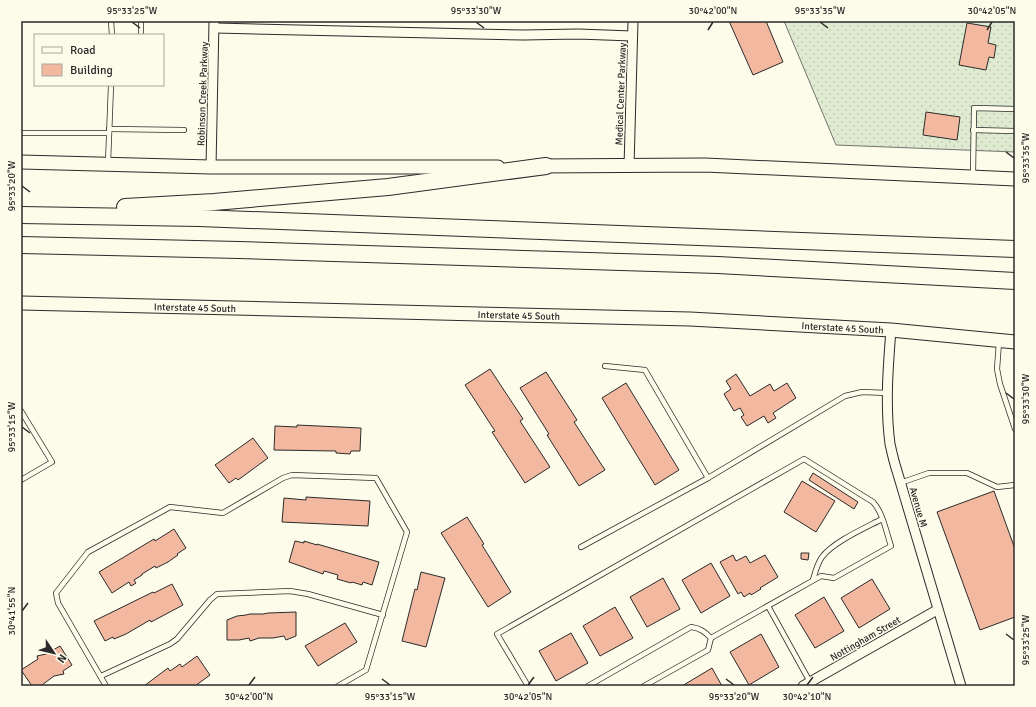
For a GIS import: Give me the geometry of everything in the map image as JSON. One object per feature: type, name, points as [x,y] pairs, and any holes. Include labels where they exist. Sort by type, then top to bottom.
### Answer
[{"type":"highway","points":[[21,209],[76,210],[214,202],[388,187],[546,166]]},
{"type":"highway","points":[[21,215],[199,218],[1015,249]]},
{"type":"highway","points":[[21,245],[239,250],[710,265],[1015,280]]},
{"type":"main road","points":[[21,162],[211,167],[629,167],[705,165],[1015,179]]},
{"type":"main road","name":"Interstate 45 South","points":[[21,303],[690,319],[891,330],[1015,342]]},
{"type":"street","name":"Medical Center Parkway","points":[[629,167],[633,21]]},
{"type":"street","points":[[215,24],[415,33],[524,35],[578,34],[632,36]]},
{"type":"street","name":"Robinson Creek Parkway","points":[[211,167],[215,24]]},
{"type":"street","name":"Avenue M","points":[[891,330],[888,393],[890,444],[937,610],[961,686]]},
{"type":"street","name":"Nottingham Street","points":[[807,684],[937,610]]},
{"type":"lane","points":[[111,21],[112,34]]},
{"type":"lane","points":[[141,21],[142,34]]},
{"type":"lane","points":[[108,165],[111,86]]},
{"type":"lane","points":[[972,177],[974,108],[1015,109]]},
{"type":"lane","points":[[21,133],[184,130]]},
{"type":"lane","points":[[973,130],[1015,131]]},
{"type":"lane","points":[[999,340],[997,369],[1000,384],[1015,429]]},
{"type":"lane","points":[[605,366],[645,370],[708,478]]},
{"type":"lane","points":[[581,547],[708,478],[845,396],[862,392],[888,393]]},
{"type":"lane","points":[[21,411],[23,420],[52,462],[21,480]]},
{"type":"lane","points":[[528,686],[497,634],[804,459],[872,502],[880,512],[891,546],[834,578],[821,576],[813,580],[711,638],[708,650],[644,686]]},
{"type":"lane","points":[[900,483],[929,473],[967,473],[997,487],[1015,485]]},
{"type":"lane","points":[[106,686],[58,603],[56,593],[88,552],[170,507],[223,513],[283,478],[292,475],[376,478],[407,532],[366,670],[338,686]]},
{"type":"lane","points":[[813,580],[820,561],[831,548],[882,518]]},
{"type":"lane","points":[[101,676],[170,644],[177,639],[210,600],[217,594],[290,591],[308,594],[383,615]]},
{"type":"lane","points":[[768,606],[807,684]]},
{"type":"lane","points":[[588,686],[691,627],[704,631],[711,638]]},
{"type":"green space","points":[[784,21],[1015,21],[1015,152],[836,145]]},
{"type":"building","points":[[729,21],[766,21],[783,62],[753,75]]},
{"type":"building","points":[[967,23],[991,27],[988,43],[996,45],[994,58],[989,57],[986,70],[959,65]]},
{"type":"building","points":[[926,112],[960,117],[957,140],[923,135]]},
{"type":"building","points":[[490,369],[523,419],[520,421],[550,467],[525,483],[492,432],[495,431],[465,385]]},
{"type":"building","points":[[546,372],[577,420],[574,422],[605,470],[579,486],[520,388]]},
{"type":"building","points":[[736,374],[750,396],[770,384],[774,391],[787,383],[796,398],[773,413],[776,418],[768,423],[764,416],[747,426],[741,417],[744,415],[740,408],[734,411],[724,394],[731,389],[726,381]]},
{"type":"building","points":[[626,383],[679,470],[655,485],[602,398]]},
{"type":"building","points":[[297,425],[361,428],[360,451],[351,451],[350,454],[336,453],[336,451],[274,450],[275,426],[297,427]]},
{"type":"building","points":[[253,438],[268,458],[238,480],[236,478],[229,483],[215,465]]},
{"type":"building","points":[[813,473],[858,502],[854,509],[809,480]]},
{"type":"building","points":[[802,481],[835,501],[816,532],[784,512]]},
{"type":"building","points":[[994,491],[1015,549],[1015,617],[980,630],[937,512]]},
{"type":"building","points":[[306,497],[370,501],[368,526],[282,522],[284,498],[306,500]]},
{"type":"building","points":[[467,517],[484,544],[482,545],[511,592],[488,607],[441,533]]},
{"type":"building","points":[[174,529],[186,548],[168,562],[156,568],[155,566],[142,574],[134,580],[136,583],[131,586],[129,582],[112,593],[99,572],[154,539],[155,541]]},
{"type":"building","points":[[295,541],[304,543],[304,541],[317,544],[379,562],[372,585],[363,582],[362,585],[351,583],[337,579],[338,575],[324,571],[323,574],[289,562]]},
{"type":"building","points":[[801,553],[809,553],[808,560],[801,559]]},
{"type":"building","points":[[733,555],[736,561],[746,556],[750,563],[765,555],[778,577],[751,595],[750,593],[744,597],[741,592],[738,594],[720,562]]},
{"type":"building","points":[[711,563],[730,596],[701,613],[682,580]]},
{"type":"building","points":[[421,572],[445,578],[426,647],[402,641],[415,589],[417,590]]},
{"type":"building","points":[[663,578],[680,609],[647,627],[630,597]]},
{"type":"building","points":[[872,579],[890,609],[859,628],[841,598]]},
{"type":"building","points":[[172,584],[183,605],[151,622],[150,620],[126,634],[114,639],[113,637],[105,641],[94,621]]},
{"type":"building","points":[[824,597],[844,631],[815,648],[795,615]]},
{"type":"building","points":[[615,607],[633,638],[600,656],[583,626]]},
{"type":"building","points":[[296,612],[296,636],[286,640],[284,636],[259,638],[250,641],[249,638],[227,640],[227,620],[237,616],[250,614]]},
{"type":"building","points":[[345,623],[357,642],[318,666],[305,646]]},
{"type":"building","points":[[571,633],[588,663],[556,681],[539,651]]},
{"type":"building","points":[[761,634],[779,667],[749,685],[730,652]]},
{"type":"building","points":[[60,646],[72,665],[63,671],[64,674],[54,676],[42,685],[32,686],[21,670],[38,659],[37,656],[46,654]]},
{"type":"building","points":[[197,656],[210,675],[195,686],[144,686],[168,668],[170,671],[180,664],[182,667]]},
{"type":"building","points":[[712,668],[722,686],[682,686]]}]
